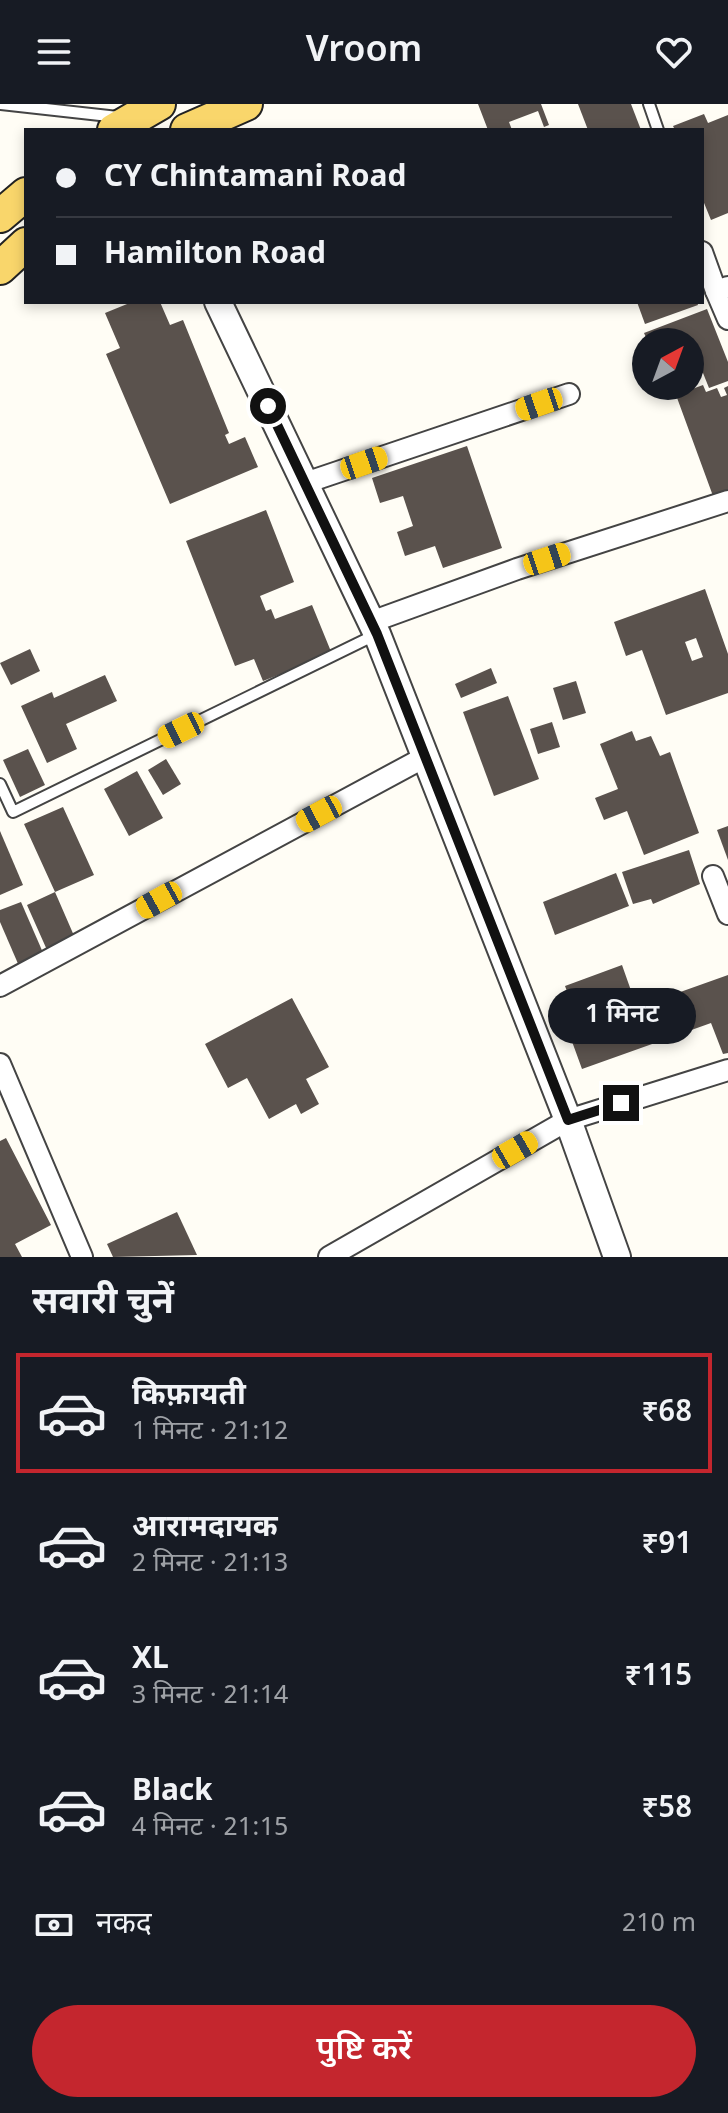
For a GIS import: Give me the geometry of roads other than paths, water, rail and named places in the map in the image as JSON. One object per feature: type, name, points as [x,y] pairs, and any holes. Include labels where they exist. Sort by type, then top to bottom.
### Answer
[{"type":"main road","points":[[192,128],[246,104]]},
{"type":"main road","points":[[0,216],[24,196]]},
{"type":"main road","points":[[0,268],[24,246]]},
{"type":"street","points":[[704,256],[722,289],[728,319]]},
{"type":"street","points":[[219,304],[374,628],[568,1120],[617,1257]]},
{"type":"street","points":[[305,483],[569,394]]},
{"type":"street","points":[[374,628],[517,569],[728,501]]},
{"type":"street","points":[[0,986],[425,757]]},
{"type":"street","points":[[713,876],[728,914]]},
{"type":"street","points":[[0,1064],[82,1257]]},
{"type":"street","points":[[329,1257],[568,1120],[728,1070]]},
{"type":"lane","points":[[1,104],[134,117]]},
{"type":"lane","points":[[649,104],[657,128]]},
{"type":"lane","points":[[0,784],[13,812],[374,628]]}]
